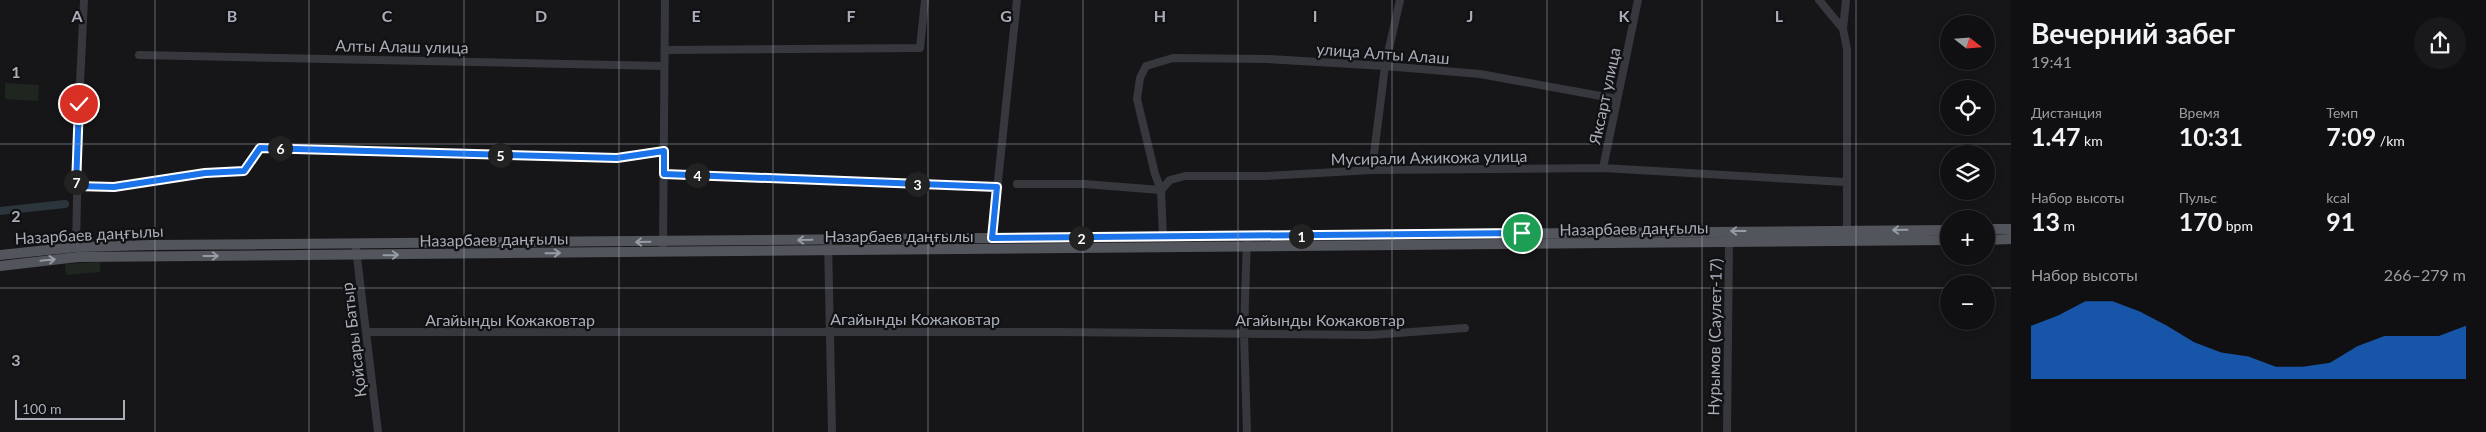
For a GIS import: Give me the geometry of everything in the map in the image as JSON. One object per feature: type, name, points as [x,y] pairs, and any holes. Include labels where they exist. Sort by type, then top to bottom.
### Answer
[{"type":"main road","points":[[1995,229],[2011,229]]},
{"type":"main road","name":"Назарбаев даңғылы","points":[[828,245],[992,238],[1163,237],[1246,241],[1729,242],[1940,231]]},
{"type":"main road","name":"Назарбаев даңғылы","points":[[0,266],[78,257],[152,257],[356,250],[1847,236],[1940,240]]},
{"type":"main road","points":[[1995,240],[2011,239]]},
{"type":"main road","name":"Назарбаев даңғылы","points":[[0,255],[76,247],[152,245],[356,250]]},
{"type":"main road","points":[[152,245],[152,257]]},
{"type":"street","points":[[76,247],[76,186],[84,0]]},
{"type":"street","points":[[663,247],[665,0]]},
{"type":"street","points":[[665,50],[920,48],[925,0]]},
{"type":"street","points":[[992,238],[1017,0]]},
{"type":"street","points":[[1372,170],[1385,66],[1400,0]]},
{"type":"street","name":"Яксарт улица","points":[[1603,168],[1638,0]]},
{"type":"street","points":[[1819,0],[1842,29]]},
{"type":"street","points":[[1846,0],[1842,29],[1846,49],[1845,182],[1847,236]]},
{"type":"street","name":"Алты Алаш улица","points":[[139,54],[664,66]]},
{"type":"street","name":"улица Алты Алаш","points":[[1161,190],[1155,174],[1137,99],[1140,78],[1146,66],[1173,58],[1268,59],[1480,74],[1617,100]]},
{"type":"street","points":[[76,186],[114,187],[205,173],[244,171],[260,148],[617,158],[664,151]]},
{"type":"street","name":"Мусирали Ажикожа улица","points":[[1161,190],[1170,180],[1185,176],[1266,176],[1372,170],[1603,168],[1845,182]]},
{"type":"street","points":[[664,174],[997,187]]},
{"type":"street","points":[[1017,184],[1084,184],[1161,190],[1163,237]]},
{"type":"street","points":[[1246,241],[1244,333],[1247,432]]},
{"type":"street","name":"Нурымов (Саулет-17)","points":[[1727,432],[1729,242]]},
{"type":"street","points":[[828,245],[832,432]]},
{"type":"street","name":"Қойсары Батыр","points":[[356,250],[378,432]]},
{"type":"street","name":"Агайынды Кожаковтар","points":[[366,332],[1244,333],[1371,335],[1465,328]]},
{"type":"shaded area","points":[[5,83],[39,85],[38,101],[5,99]]},
{"type":"shaded area","points":[[100,262],[100,272],[66,275],[65,264]]},
{"type":"waterway","points":[[0,211],[65,204]]},
{"type":"route","points":[[79,104],[76,186],[114,187],[205,173],[244,171],[260,148],[617,158],[634,157],[664,151],[664,174],[997,187],[992,238],[1522,233]]}]
